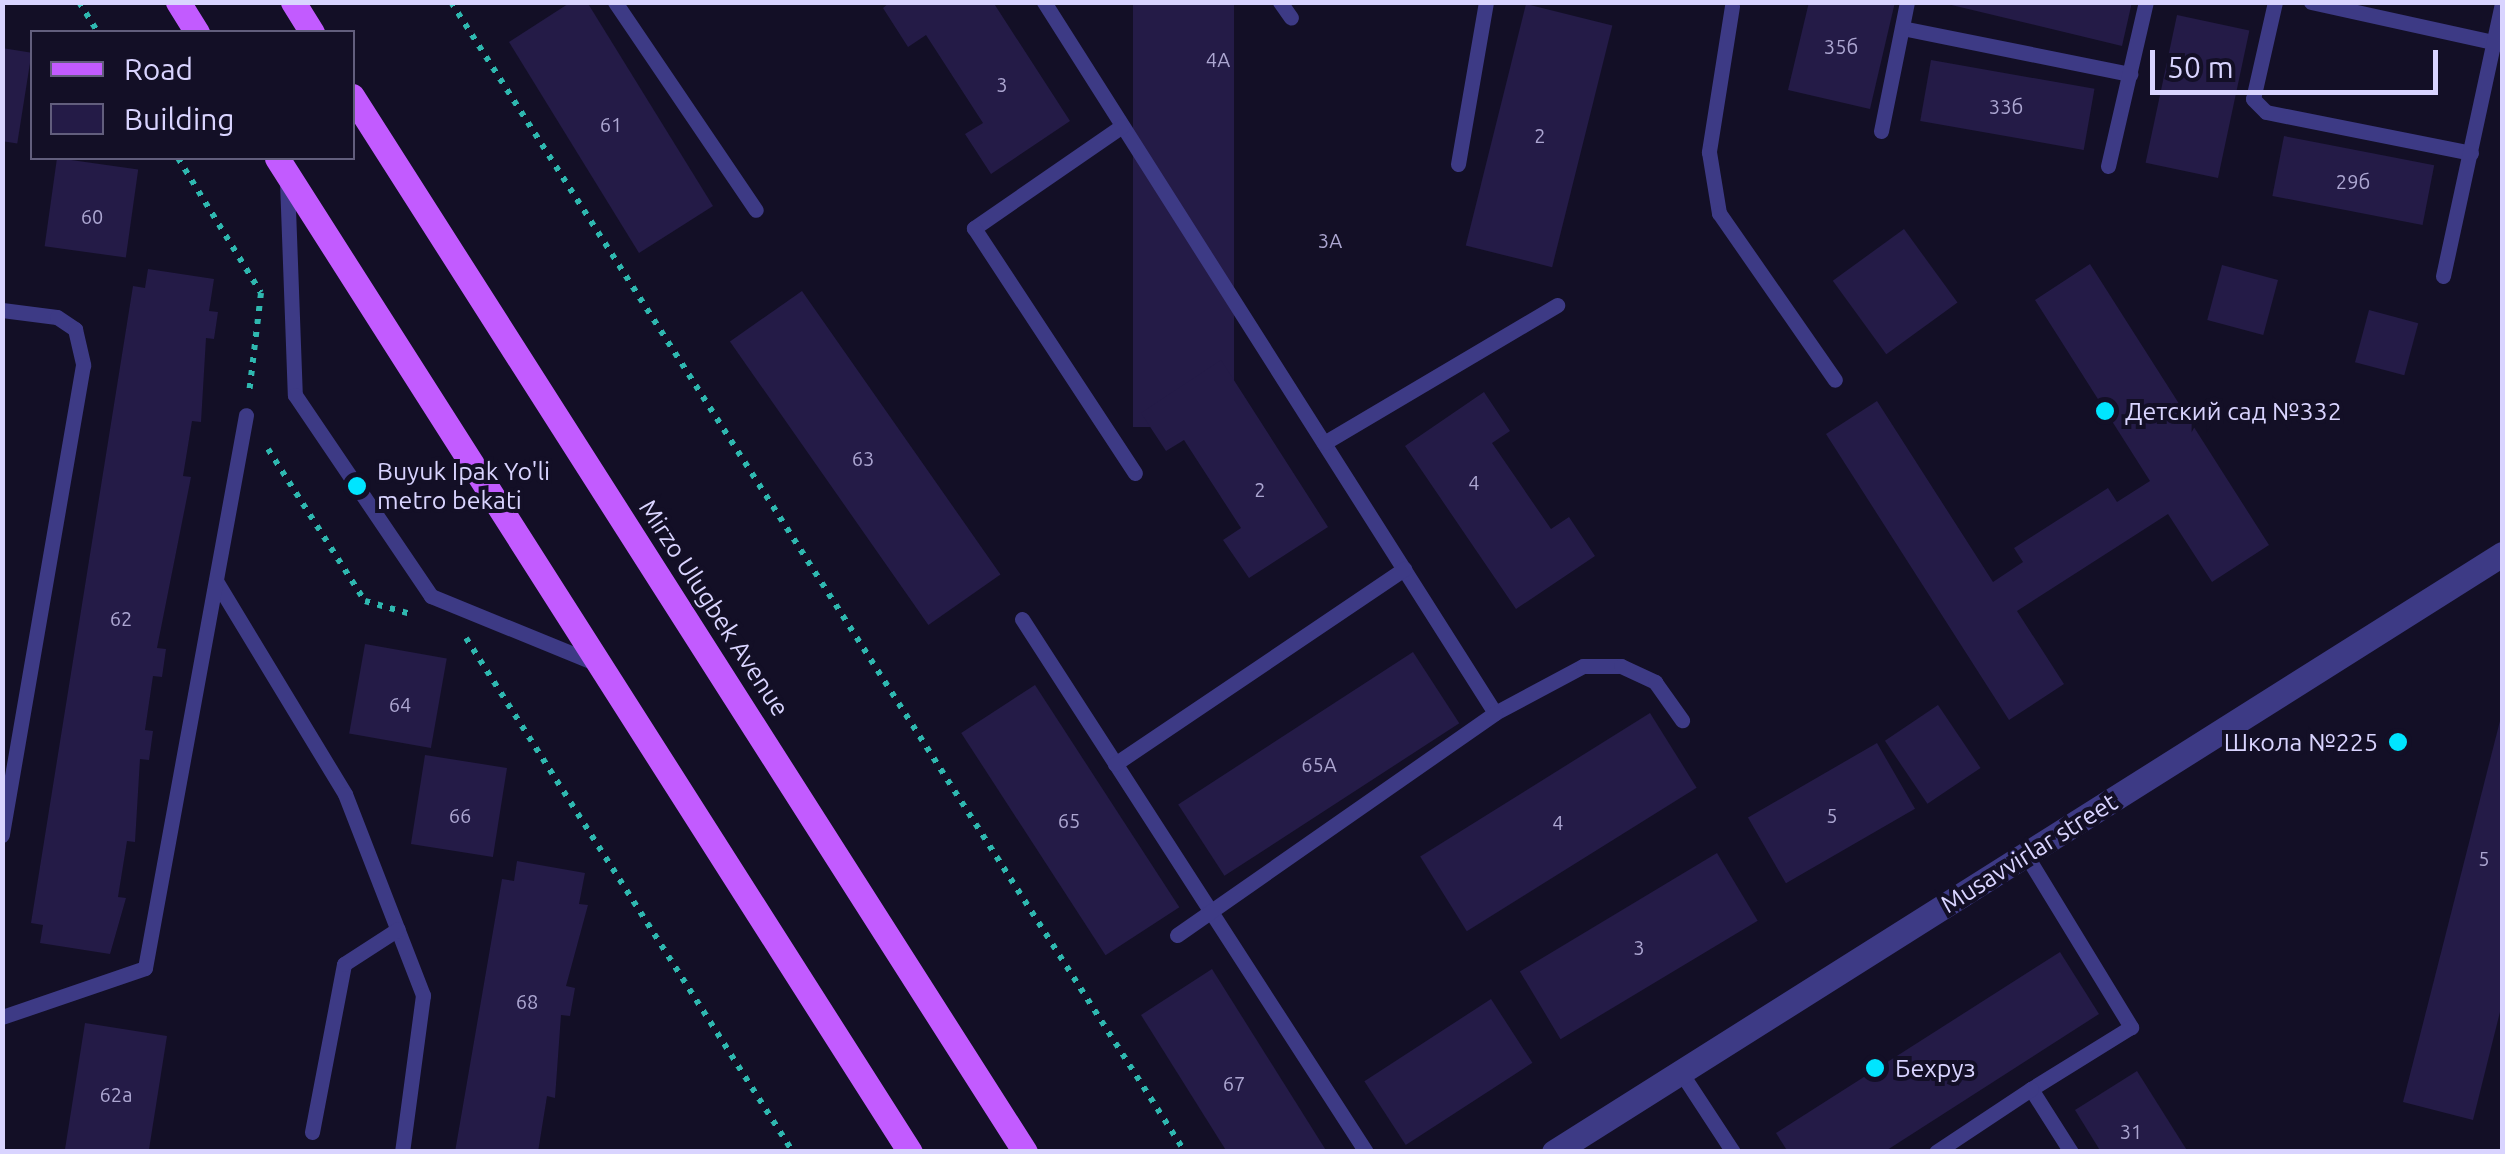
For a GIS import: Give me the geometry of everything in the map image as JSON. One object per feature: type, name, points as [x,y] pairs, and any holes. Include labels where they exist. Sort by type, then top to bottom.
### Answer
[{"type":"main road","points":[[178,2],[196,30]]},
{"type":"main road","points":[[293,2],[311,30]]},
{"type":"main road","name":"Mirzo Ulugbek Avenue","points":[[355,101],[1025,1152]]},
{"type":"main road","points":[[282,165],[910,1152]]},
{"type":"street","name":"Musavvirlar street","points":[[1554,1152],[2502,554]]},
{"type":"lane","points":[[616,2],[756,210]]},
{"type":"lane","points":[[1044,2],[1496,712]]},
{"type":"lane","points":[[1280,2],[1290,18]]},
{"type":"lane","points":[[1458,164],[1486,2]]},
{"type":"lane","points":[[1881,131],[1908,2]]},
{"type":"lane","points":[[2108,166],[2146,2]]},
{"type":"lane","points":[[2275,2],[2253,99],[2266,112],[2471,153]]},
{"type":"lane","points":[[2311,2],[2498,43]]},
{"type":"lane","points":[[2443,276],[2498,43],[2502,3]]},
{"type":"lane","points":[[1728,4],[1708,152],[1718,213],[1835,380]]},
{"type":"lane","points":[[1902,28],[2130,74]]},
{"type":"lane","points":[[1122,126],[974,228],[1136,473]]},
{"type":"lane","points":[[282,165],[295,394],[432,596],[600,665]]},
{"type":"lane","points":[[1324,443],[1476,345],[1557,305]]},
{"type":"lane","points":[[2,310],[58,317],[75,330],[83,365],[2,834]]},
{"type":"lane","points":[[2,1017],[145,968],[246,415]]},
{"type":"lane","points":[[1115,764],[1404,569]]},
{"type":"lane","points":[[216,581],[345,794],[423,995],[402,1152]]},
{"type":"lane","points":[[1022,619],[1366,1152]]},
{"type":"lane","points":[[1177,935],[1496,712],[1583,666],[1621,666],[1655,682],[1682,720]]},
{"type":"lane","points":[[1936,1152],[2131,1027],[2026,855]]},
{"type":"lane","points":[[312,1132],[344,964],[398,929]]},
{"type":"lane","points":[[1680,1071],[1733,1152]]},
{"type":"lane","points":[[2031,1089],[2071,1152]]},
{"type":"path","points":[[79,2],[97,30]]},
{"type":"path","points":[[451,2],[1186,1152]]},
{"type":"path","points":[[179,160],[261,293],[246,415],[365,601],[422,617]]},
{"type":"path","points":[[460,628],[793,1152]]},
{"type":"building","points":[[571,2],[587,2],[713,206],[639,253],[509,42]]},
{"type":"building","points":[[890,2],[993,2],[1070,121],[991,174],[965,134],[983,123],[926,35],[908,47],[883,8]]},
{"type":"building","points":[[1133,2],[1234,2],[1234,427],[1133,427]]},
{"type":"building","points":[[1809,2],[1895,2],[1870,109],[1788,90]]},
{"type":"building","points":[[1939,2],[2132,2],[2122,46]]},
{"type":"building","points":[[1526,4],[1612,26],[1552,267],[1466,246]]},
{"type":"building","points":[[2177,15],[2249,30],[2218,178],[2146,163]]},
{"type":"building","points":[[2,48],[30,52],[17,144],[2,141]]},
{"type":"building","points":[[1931,60],[2094,89],[2084,150],[1920,121]]},
{"type":"building","points":[[2284,136],[2434,165],[2423,225],[2272,196]]},
{"type":"building","points":[[57,160],[138,169],[126,258],[45,246]]},
{"type":"building","points":[[1904,229],[1957,303],[1886,354],[1833,281]]},
{"type":"building","points":[[2090,264],[2269,545],[2212,582],[2168,514],[2017,611],[2064,684],[2009,720],[1826,434],[1877,401],[1993,582],[2023,562],[2014,548],[2108,488],[2117,502],[2150,481],[2035,300]]},
{"type":"building","points":[[2222,265],[2278,280],[2263,335],[2207,320]]},
{"type":"building","points":[[148,269],[214,279],[209,311],[218,312],[214,339],[206,338],[201,422],[192,421],[183,476],[191,477],[157,648],[166,649],[162,677],[153,676],[145,730],[153,731],[149,760],[140,759],[135,842],[127,841],[118,897],[126,898],[110,954],[40,943],[43,925],[31,923],[133,286],[145,288]]},
{"type":"building","points":[[802,291],[1000,574],[928,625],[730,341]]},
{"type":"building","points":[[2369,310],[2418,323],[2404,375],[2355,362]]},
{"type":"building","points":[[1221,360],[1328,527],[1249,578],[1223,540],[1241,528],[1184,440],[1166,451],[1141,413]]},
{"type":"building","points":[[1484,392],[1510,431],[1492,443],[1551,529],[1569,517],[1595,556],[1516,609],[1405,446]]},
{"type":"building","points":[[365,644],[447,658],[431,748],[349,734]]},
{"type":"building","points":[[1413,652],[1459,723],[1224,876],[1178,804]]},
{"type":"building","points":[[1035,685],[1179,907],[1106,955],[961,733]]},
{"type":"building","points":[[1938,705],[1980,768],[1927,804],[1885,741]]},
{"type":"building","points":[[1650,713],[1697,788],[1467,931],[1420,857]]},
{"type":"building","points":[[2501,717],[2502,1004],[2473,1120],[2403,1102]]},
{"type":"building","points":[[1877,743],[1915,809],[1786,883],[1748,818]]},
{"type":"building","points":[[425,755],[507,768],[493,857],[411,844]]},
{"type":"building","points":[[1717,853],[1758,921],[1561,1039],[1520,971]]},
{"type":"building","points":[[517,861],[585,873],[579,904],[588,905],[566,986],[575,988],[570,1016],[561,1015],[555,1098],[547,1096],[538,1152],[455,1152],[502,879],[514,881]]},
{"type":"building","points":[[2060,952],[2099,1014],[1884,1152],[1788,1152],[1776,1133]]},
{"type":"building","points":[[1212,969],[1327,1152],[1227,1152],[1141,1015]]},
{"type":"building","points":[[1491,999],[1532,1063],[1406,1145],[1364,1081]]},
{"type":"building","points":[[85,1023],[167,1036],[149,1152],[65,1152]]},
{"type":"building","points":[[2137,1071],[2188,1152],[2101,1152],[2075,1110]]},
{"type":"place","name":"Детский сад №332","points":[[2105,411]]},
{"type":"place","name":"Buyuk Ipak Yo'li metro bekati","points":[[357,486]]},
{"type":"place","name":"Школа №225","points":[[2398,742]]},
{"type":"place","name":"Бехруз","points":[[1875,1068]]}]
